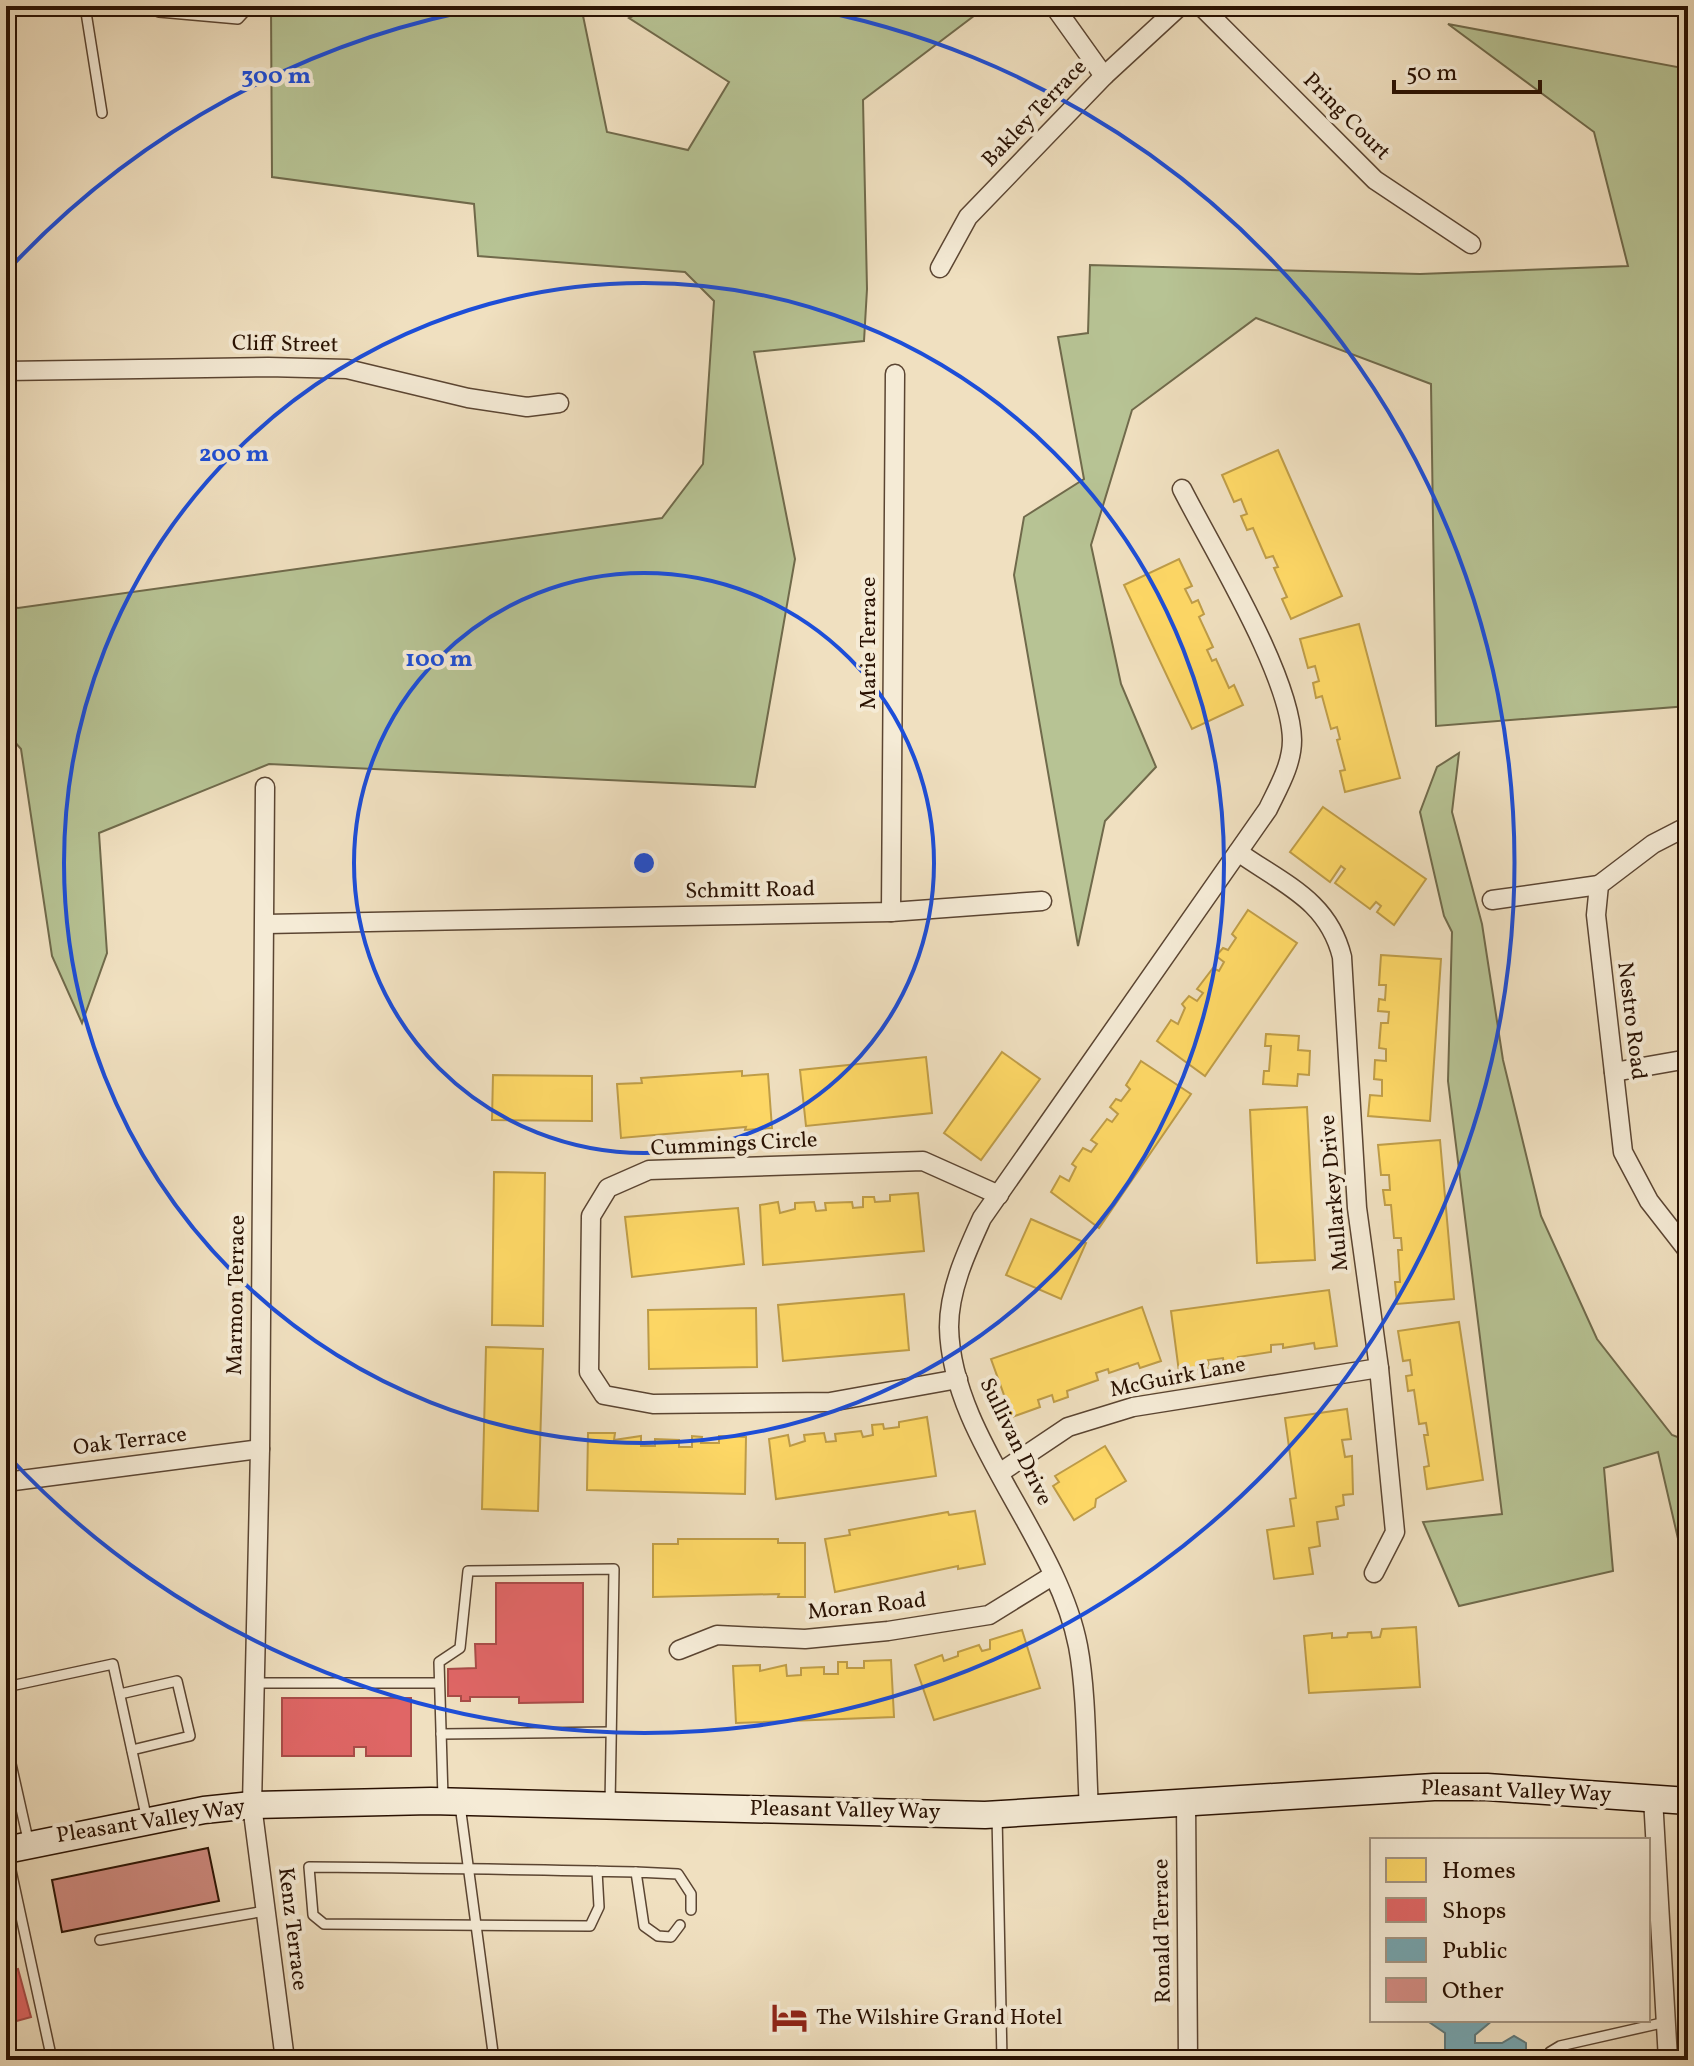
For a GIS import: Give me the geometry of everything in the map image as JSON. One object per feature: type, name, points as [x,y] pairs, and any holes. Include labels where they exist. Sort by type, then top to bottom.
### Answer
[{"type":"main road","name":"Pleasant Valley Way","points":[[14,1848],[147,1820],[252,1805],[451,1802],[997,1814],[1434,1787],[1688,1801]]},
{"type":"street","points":[[1054,6],[1104,76]]},
{"type":"street","name":"Bakley Terrace","points":[[940,268],[968,217],[1104,76],[1180,6]]},
{"type":"street","name":"Pring Court","points":[[1201,6],[1375,180],[1471,244]]},
{"type":"street","name":"Cliff Street","points":[[6,371],[268,367],[347,369],[468,398],[527,407],[559,403]]},
{"type":"street","name":"Marie Terrace","points":[[891,912],[895,374]]},
{"type":"street","points":[[1182,489],[1272,665],[1292,741],[1286,773],[1238,852]]},
{"type":"street","name":"Marmon Terrace","points":[[252,1805],[260,1449],[265,787]]},
{"type":"street","points":[[1492,900],[1599,885],[1653,844],[1688,826]]},
{"type":"street","name":"Sullivan Drive","points":[[1089,1809],[1078,1646],[1052,1576],[970,1414],[958,1379],[949,1327],[954,1293],[964,1257],[982,1218],[1238,852]]},
{"type":"street","name":"Mullarkey Drive","points":[[1238,852],[1321,910],[1336,931],[1342,957],[1357,1208],[1379,1368],[1395,1532],[1374,1573]]},
{"type":"street","name":"Nestro Road","points":[[1599,885],[1597,948],[1623,1152],[1649,1201],[1688,1251]]},
{"type":"street","name":"Schmitt Road","points":[[266,924],[891,912],[1042,901]]},
{"type":"street","points":[[1614,1072],[1688,1059]]},
{"type":"street","name":"Cummings Circle","points":[[958,1379],[830,1402],[653,1404],[604,1395],[589,1372],[591,1216],[608,1188],[649,1170],[923,1161],[999,1195]]},
{"type":"street","name":"McGuirk Lane","points":[[1001,1472],[1068,1427],[1133,1407],[1379,1368]]},
{"type":"street","name":"Oak Terrace","points":[[6,1482],[260,1449]]},
{"type":"street","name":"Moran Road","points":[[679,1650],[717,1635],[805,1639],[888,1631],[989,1615],[1052,1576]]},
{"type":"street","points":[[1653,1798],[1668,2060]]},
{"type":"street","name":"Ronald Terrace","points":[[1186,1802],[1188,2060]]},
{"type":"street","name":"Kenz Terrace","points":[[252,1805],[285,2060]]},
{"type":"lane","points":[[85,6],[102,113]]},
{"type":"lane","points":[[145,6],[159,12],[238,19],[250,6]]},
{"type":"lane","points":[[494,2060],[468,1868],[451,1802],[441,1734],[439,1662],[460,1648],[468,1571],[614,1569],[610,1806]]},
{"type":"lane","points":[[6,1687],[113,1664],[147,1820]]},
{"type":"lane","points":[[120,1694],[177,1681],[190,1736],[132,1750]]},
{"type":"lane","points":[[254,1683],[439,1683]]},
{"type":"lane","points":[[441,1734],[611,1732]]},
{"type":"lane","points":[[7,1746],[14,1848],[52,2060]]},
{"type":"lane","points":[[997,1814],[1002,2060]]},
{"type":"lane","points":[[597,1871],[599,1907],[590,1926],[324,1924],[313,1915],[309,1867],[468,1868],[597,1871],[636,1872],[678,1874],[691,1894],[691,1910]]},
{"type":"lane","points":[[636,1872],[644,1926],[658,1936],[671,1937],[680,1925]]},
{"type":"lane","points":[[100,1940],[265,1911]]},
{"type":"lane","points":[[1547,2060],[1550,2052],[1560,2046],[1666,2022]]},
{"type":"green space","points":[[271,6],[581,6],[607,132],[688,150],[729,82],[629,18],[651,6],[987,6],[863,100],[867,289],[864,341],[754,352],[795,559],[755,787],[269,764],[99,833],[107,953],[82,1023],[52,956],[21,749],[6,732],[6,605],[18,608],[662,518],[703,464],[714,301],[685,272],[478,256],[474,204],[272,177]]},
{"type":"green space","points":[[1448,24],[1688,69],[1688,706],[1436,726],[1431,384],[1256,318],[1132,410],[1091,545],[1121,684],[1156,767],[1105,821],[1078,946],[1014,575],[1024,517],[1084,479],[1058,337],[1088,333],[1090,265],[1420,274],[1628,266],[1594,132]]},
{"type":"green space","points":[[1459,753],[1452,812],[1482,924],[1503,1060],[1541,1216],[1597,1339],[1672,1435],[1688,1441],[1688,1582],[1658,1452],[1604,1468],[1613,1571],[1459,1606],[1423,1522],[1502,1514],[1448,1081],[1452,932],[1444,916],[1420,812],[1437,767]]},
{"type":"building: Homes","points":[[1278,450],[1342,596],[1291,619],[1282,599],[1287,597],[1274,568],[1278,567],[1273,556],[1266,558],[1253,528],[1247,530],[1241,516],[1247,514],[1241,499],[1234,502],[1222,475]]},
{"type":"building: Homes","points":[[1179,559],[1192,586],[1185,589],[1192,603],[1198,600],[1204,614],[1199,617],[1213,647],[1207,650],[1212,661],[1216,659],[1229,688],[1234,685],[1243,705],[1192,729],[1124,585]]},
{"type":"building: Homes","points":[[1359,624],[1400,778],[1345,792],[1340,771],[1345,770],[1337,727],[1331,729],[1322,696],[1316,698],[1313,683],[1319,681],[1315,666],[1308,668],[1300,639]]},
{"type":"building: Homes","points":[[1323,807],[1426,879],[1394,925],[1377,912],[1381,906],[1376,902],[1370,909],[1335,883],[1345,869],[1341,866],[1330,882],[1290,852]]},
{"type":"building: Homes","points":[[1248,910],[1297,943],[1205,1076],[1157,1041],[1171,1020],[1178,1024],[1185,1008],[1182,1004],[1189,996],[1197,1001],[1203,993],[1197,989],[1213,968],[1219,971],[1224,962],[1216,956],[1223,948],[1228,950],[1236,938],[1232,934]]},
{"type":"building: Homes","points":[[1381,955],[1441,959],[1430,1121],[1368,1116],[1370,1095],[1382,1096],[1382,1080],[1374,1079],[1375,1060],[1386,1061],[1386,1049],[1379,1048],[1381,1023],[1388,1023],[1389,1012],[1378,1011],[1379,999],[1385,1000],[1386,985],[1379,985]]},
{"type":"building: Homes","points":[[1266,1034],[1299,1036],[1298,1050],[1310,1051],[1309,1075],[1298,1074],[1297,1086],[1263,1084],[1264,1071],[1269,1071],[1271,1046],[1265,1046]]},
{"type":"building: Homes","points":[[1002,1052],[1040,1079],[981,1160],[944,1133]]},
{"type":"building: Homes","points":[[926,1057],[932,1113],[806,1126],[800,1070]]},
{"type":"building: Homes","points":[[1141,1061],[1191,1094],[1099,1228],[1051,1192],[1060,1176],[1069,1181],[1076,1167],[1072,1164],[1083,1148],[1091,1152],[1097,1144],[1091,1140],[1107,1119],[1112,1122],[1118,1114],[1110,1107],[1116,1099],[1121,1101],[1130,1089],[1126,1085]]},
{"type":"building: Homes","points":[[742,1071],[742,1076],[768,1074],[772,1128],[745,1130],[746,1127],[621,1138],[617,1084],[642,1083],[641,1078]]},
{"type":"building: Homes","points":[[493,1075],[592,1076],[592,1121],[492,1120]]},
{"type":"building: Homes","points":[[1307,1107],[1315,1260],[1257,1263],[1250,1110]]},
{"type":"building: Homes","points":[[1440,1140],[1454,1299],[1397,1304],[1395,1282],[1400,1282],[1398,1250],[1402,1250],[1401,1238],[1394,1238],[1391,1205],[1385,1205],[1383,1190],[1390,1190],[1389,1175],[1381,1175],[1378,1145]]},
{"type":"building: Homes","points":[[494,1172],[545,1173],[543,1326],[492,1325]]},
{"type":"building: Homes","points":[[918,1193],[924,1251],[763,1265],[760,1205],[778,1202],[780,1213],[795,1209],[795,1203],[814,1202],[816,1211],[826,1210],[825,1203],[852,1202],[853,1208],[863,1207],[863,1197],[874,1197],[875,1202],[890,1201],[890,1195]]},
{"type":"building: Homes","points":[[738,1208],[744,1264],[632,1277],[625,1217]]},
{"type":"building: Homes","points":[[1031,1219],[1086,1243],[1061,1299],[1006,1275]]},
{"type":"building: Homes","points":[[1329,1290],[1337,1346],[1315,1349],[1314,1343],[1283,1348],[1283,1344],[1271,1345],[1271,1352],[1238,1357],[1239,1363],[1224,1365],[1223,1358],[1208,1360],[1209,1368],[1179,1372],[1171,1311]]},
{"type":"building: Homes","points":[[904,1294],[909,1350],[783,1361],[778,1305]]},
{"type":"building: Homes","points":[[1142,1307],[1161,1361],[1140,1368],[1138,1363],[1109,1373],[1108,1369],[1096,1373],[1098,1380],[1067,1391],[1068,1397],[1054,1402],[1052,1395],[1038,1400],[1040,1407],[1012,1417],[991,1359]]},
{"type":"building: Homes","points":[[756,1308],[757,1367],[649,1369],[648,1310]]},
{"type":"building: Homes","points":[[1459,1322],[1483,1480],[1427,1489],[1424,1467],[1429,1466],[1424,1435],[1428,1435],[1426,1423],[1419,1424],[1414,1390],[1408,1391],[1406,1376],[1412,1375],[1410,1360],[1403,1361],[1398,1331]]},
{"type":"building: Homes","points":[[486,1347],[543,1349],[538,1511],[482,1509]]},
{"type":"building: Homes","points":[[1347,1409],[1351,1439],[1342,1440],[1345,1457],[1352,1456],[1353,1494],[1343,1495],[1344,1505],[1336,1507],[1338,1519],[1317,1522],[1320,1546],[1309,1548],[1313,1574],[1274,1579],[1267,1530],[1294,1526],[1290,1499],[1296,1498],[1285,1418]]},
{"type":"building: Homes","points":[[927,1417],[936,1476],[776,1499],[769,1439],[788,1435],[790,1446],[805,1441],[804,1435],[824,1433],[826,1442],[836,1441],[835,1434],[861,1431],[863,1437],[873,1435],[872,1425],[883,1424],[884,1429],[899,1427],[899,1422]]},
{"type":"building: Homes","points":[[588,1433],[615,1433],[614,1440],[641,1436],[641,1446],[655,1446],[655,1439],[679,1440],[679,1447],[692,1447],[692,1436],[702,1437],[701,1443],[719,1443],[719,1436],[746,1437],[745,1494],[587,1490]]},
{"type":"building: Homes","points":[[1105,1446],[1126,1481],[1096,1499],[1095,1507],[1074,1520],[1053,1486],[1059,1482],[1055,1476]]},
{"type":"building: Homes","points":[[975,1511],[985,1564],[958,1569],[958,1566],[835,1592],[825,1539],[850,1535],[849,1530],[948,1512],[949,1515]]},
{"type":"building: Homes","points":[[678,1539],[778,1539],[778,1543],[805,1543],[805,1597],[778,1597],[779,1594],[653,1597],[653,1544],[678,1544]]},
{"type":"building: Homes","points":[[1416,1627],[1420,1687],[1309,1693],[1304,1636],[1332,1633],[1332,1638],[1347,1637],[1348,1633],[1371,1632],[1372,1638],[1380,1637],[1382,1629]]},
{"type":"building: Homes","points":[[1022,1630],[1040,1688],[934,1720],[915,1665],[942,1655],[944,1661],[979,1645],[982,1651],[990,1649],[990,1640]]},
{"type":"building: Homes","points":[[891,1660],[894,1717],[736,1723],[733,1666],[760,1665],[760,1671],[786,1665],[787,1676],[801,1675],[801,1668],[824,1667],[824,1674],[838,1674],[838,1662],[847,1662],[847,1668],[864,1668],[864,1661]]},
{"type":"building: Shops","points":[[496,1583],[583,1583],[583,1702],[519,1703],[519,1697],[470,1697],[470,1701],[461,1701],[461,1696],[448,1696],[448,1669],[476,1668],[475,1644],[496,1644]]},
{"type":"building: Shops","points":[[282,1698],[411,1698],[411,1756],[366,1756],[366,1747],[354,1747],[354,1756],[282,1756]]},
{"type":"building: Shops","points":[[18,1969],[31,2017],[6,2024],[6,1972]]},
{"type":"building: Public","points":[[1429,2022],[1491,2022],[1475,2035],[1475,2043],[1502,2043],[1514,2036],[1526,2043],[1526,2058],[1369,2060],[1369,2053],[1445,2058],[1445,2033]]},
{"type":"building: Other","points":[[208,1848],[219,1901],[62,1932],[52,1880]]},
{"type":"place","name":"The Wilshire Grand Hotel","points":[[790,2018]]}]
